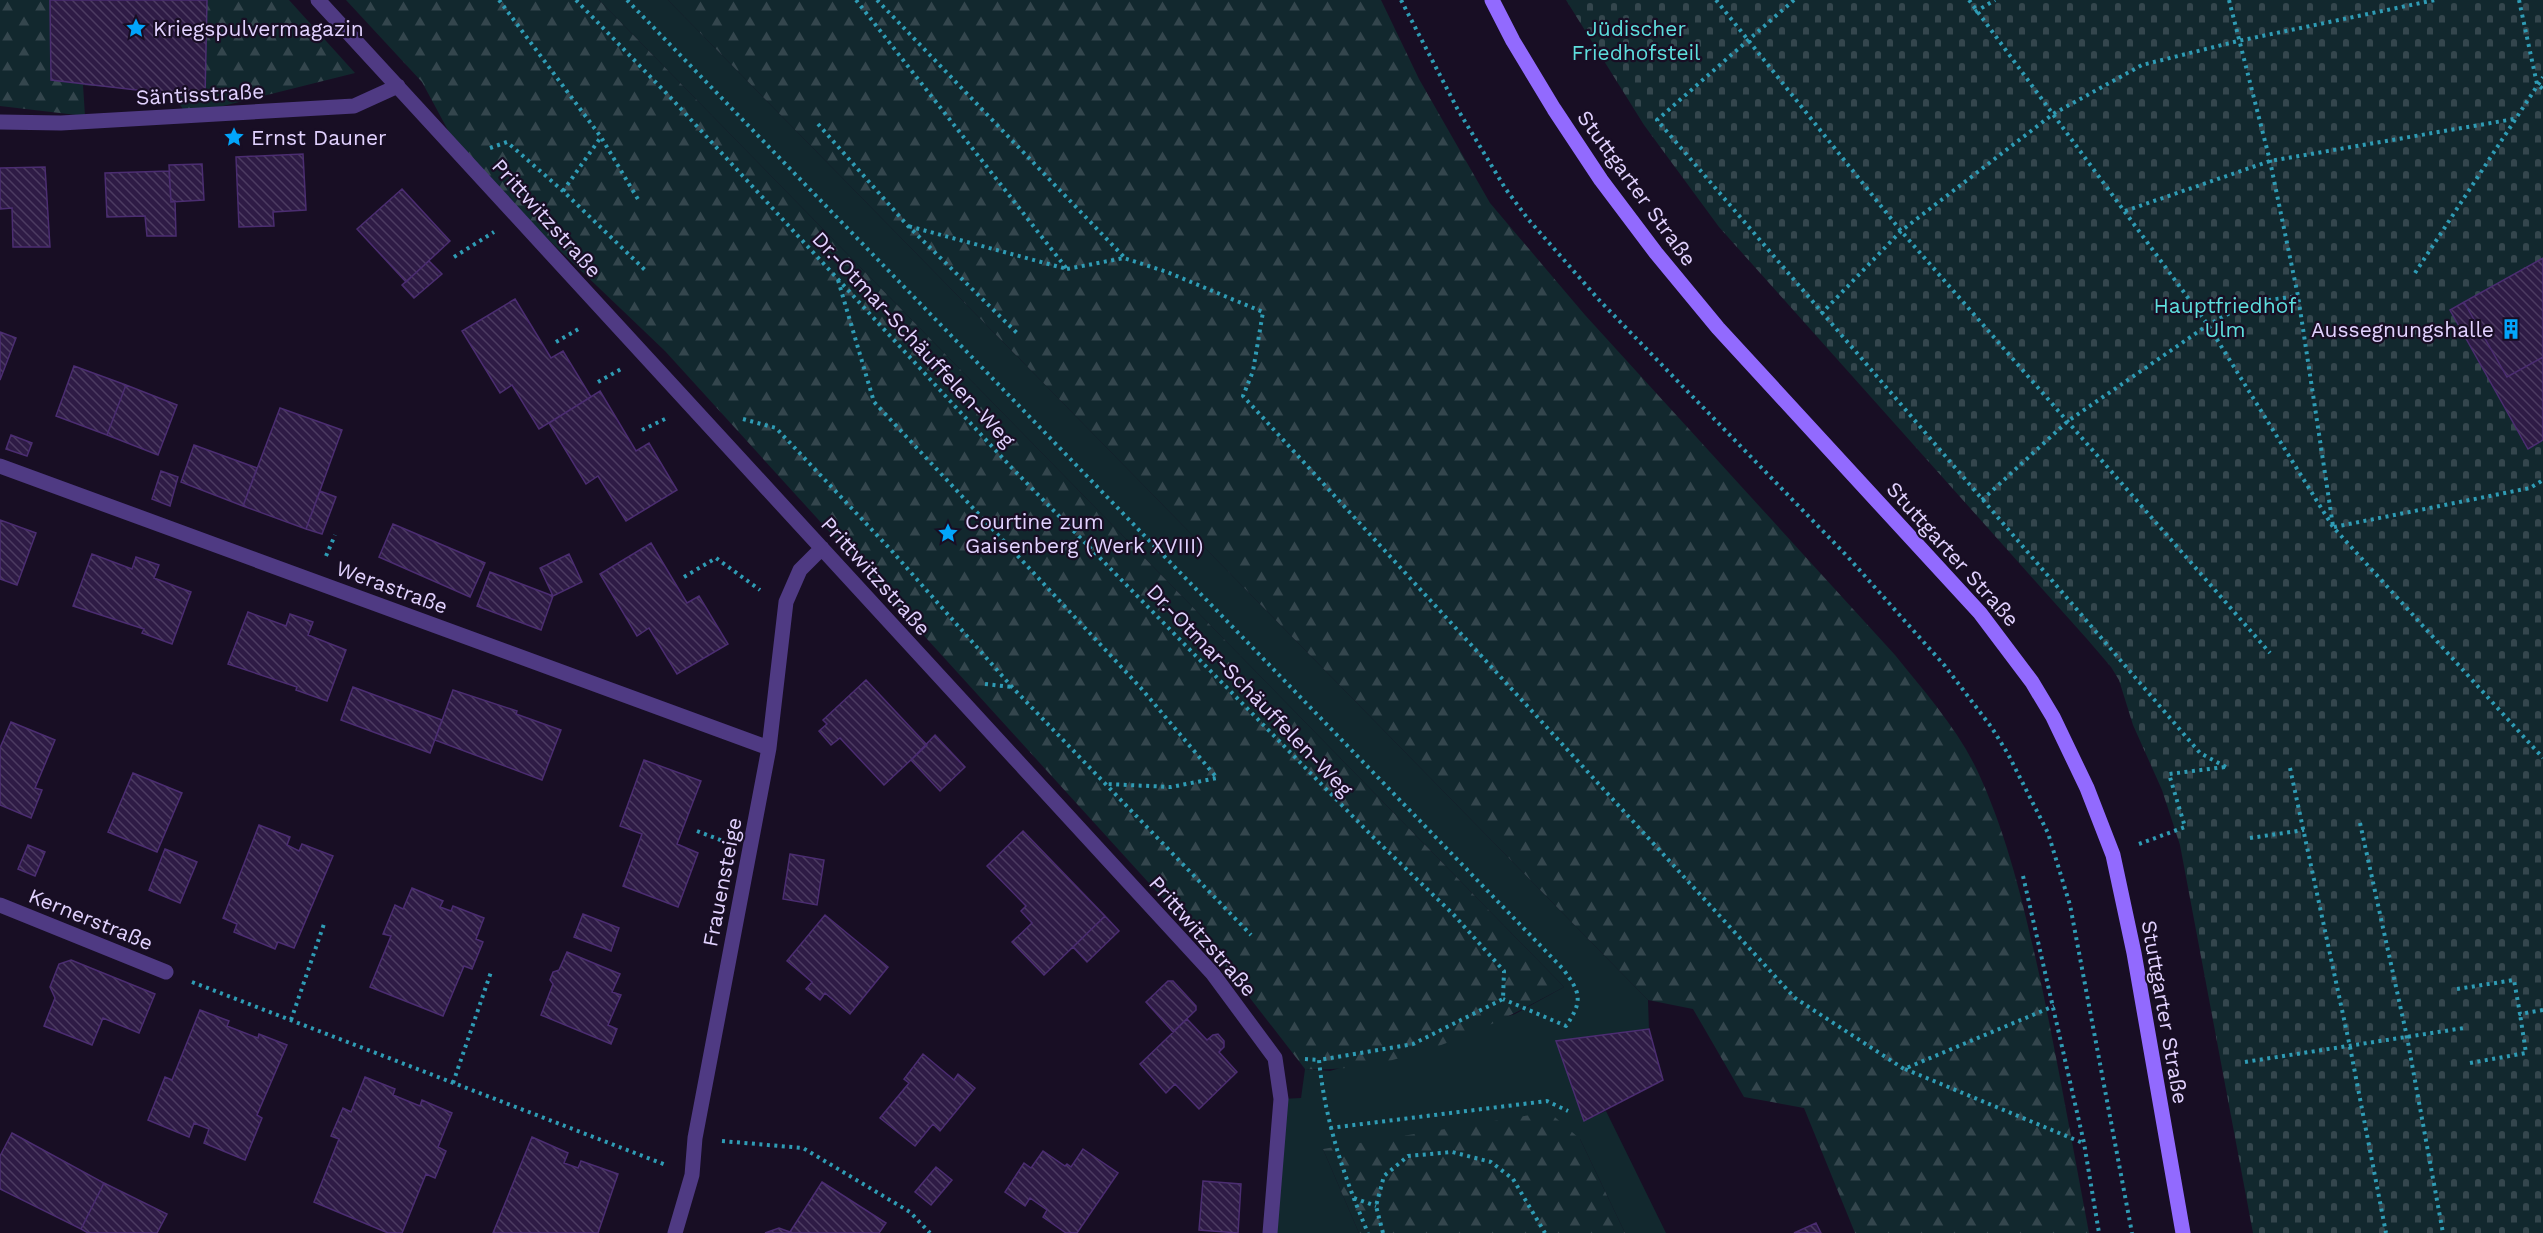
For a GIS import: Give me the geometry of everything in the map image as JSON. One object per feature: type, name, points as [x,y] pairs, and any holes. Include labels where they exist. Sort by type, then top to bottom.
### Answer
[{"type":"main road","name":"Stuttgarter Straße","points":[[1492,0],[1513,41],[1554,108],[1601,180],[1656,253],[1740,352],[1956,585],[2032,682],[2071,752],[2112,855],[2134,953],[2183,1233]]},
{"type":"street","name":"Prittwitzstraße","points":[[318,0],[1213,974],[1275,1058],[1281,1099],[1270,1233]]},
{"type":"street","name":"Säntisstraße","points":[[0,122],[61,123],[354,106],[398,86]]},
{"type":"street","name":"Werastraße","points":[[0,466],[768,748]]},
{"type":"street","name":"Frauensteige","points":[[675,1233],[692,1175],[695,1138],[768,748],[786,602],[800,570],[822,548]]},
{"type":"street","name":"Kernerstraße","points":[[0,905],[166,972]]},
{"type":"path","points":[[499,0],[601,137],[639,201]]},
{"type":"path","name":"Dr.-Otmar-Schäuffelen-Weg","points":[[576,0],[670,97],[1010,466],[1367,831],[1453,914],[1504,970],[1503,999]]},
{"type":"path","points":[[627,0],[1563,969],[1576,987],[1578,1007],[1566,1026],[1503,999],[1413,1044],[1319,1060],[1323,1098],[1330,1128],[1353,1198],[1368,1233]]},
{"type":"path","points":[[856,0],[1067,269]]},
{"type":"path","points":[[877,0],[1124,258],[1167,272],[1263,312],[1253,371],[1243,396],[1796,998],[1904,1069],[2084,1143]]},
{"type":"path","points":[[1401,0],[1458,110],[1505,188],[1528,219],[1600,301],[1847,556],[1945,666],[1987,720],[2008,754],[2048,833],[2070,905],[2132,1233]]},
{"type":"path","points":[[1716,0],[1901,231],[2270,654]]},
{"type":"path","points":[[1794,0],[1657,120],[1821,314],[2200,753],[2226,766],[2169,774],[2185,827],[2112,855]]},
{"type":"path","points":[[1969,0],[1975,12],[2208,325],[2333,527],[2543,758]]},
{"type":"path","points":[[1975,12],[1995,0]]},
{"type":"path","points":[[2229,0],[2270,160],[2298,296],[2333,527]]},
{"type":"path","points":[[1821,314],[1901,231],[2053,114],[2142,64],[2238,41],[2435,0]]},
{"type":"path","points":[[2519,0],[2537,84],[2543,89]]},
{"type":"path","points":[[2415,273],[2543,76]]},
{"type":"path","points":[[2125,211],[2270,160],[2514,119]]},
{"type":"path","points":[[818,124],[908,226],[1018,334]]},
{"type":"path","points":[[563,191],[601,137]]},
{"type":"path","points":[[463,158],[507,142],[563,191],[645,270]]},
{"type":"path","points":[[454,257],[518,218]]},
{"type":"path","points":[[908,226],[1067,269],[1124,258]]},
{"type":"path","points":[[837,278],[874,402],[1140,687],[1217,778],[1171,787],[1105,784]]},
{"type":"path","points":[[1982,500],[2068,421],[2208,325],[2248,303],[2298,296]]},
{"type":"path","points":[[692,406],[776,428],[891,550],[1012,687],[1251,934]]},
{"type":"path","points":[[2333,527],[2530,488],[2543,480]]},
{"type":"path","points":[[684,577],[716,558],[785,608]]},
{"type":"path","points":[[2290,768],[2350,1047],[2386,1233]]},
{"type":"path","points":[[2360,823],[2407,1037],[2443,1233]]},
{"type":"path","points":[[2250,838],[2304,830]]},
{"type":"path","points":[[2023,876],[2084,1143],[2099,1233]]},
{"type":"path","points":[[291,1020],[325,921]]},
{"type":"path","points":[[166,972],[692,1175]]},
{"type":"path","points":[[453,1083],[491,972]]},
{"type":"path","points":[[2457,989],[2514,980],[2520,1014],[2526,1053],[2470,1063]]},
{"type":"path","points":[[1904,1069],[2054,1006]]},
{"type":"path","points":[[2520,1014],[2543,1010]]},
{"type":"path","points":[[2245,1062],[2464,1028]]},
{"type":"path","points":[[1330,1128],[1547,1101],[1568,1111]]},
{"type":"path","points":[[695,1138],[803,1148],[909,1212],[930,1233]]},
{"type":"path","points":[[1383,1233],[1376,1206],[1384,1176],[1408,1156],[1452,1152],[1491,1161],[1513,1179],[1545,1233]]},
{"type":"path","points":[[1353,1198],[1376,1206]]},
{"type":"green space","points":[[0,0],[289,0],[355,73],[187,115],[172,93],[83,85],[85,116],[0,106]]},
{"type":"green space","points":[[346,0],[599,0],[1564,987],[1504,1018],[1439,1046],[1373,1064],[1339,1069],[1305,1069],[1229,971],[665,351],[463,158],[422,82]]},
{"type":"green space","points":[[599,0],[668,0],[1648,1000],[1649,1029],[1584,1121],[1606,1111],[1666,1233],[1625,1233],[1580,1139],[1323,1149],[1359,1233],[1270,1233],[1281,1099],[1301,1098],[1305,1069],[1330,1071],[1515,1014],[1564,987]]},
{"type":"green space","points":[[668,0],[1381,0],[1419,79],[1490,203],[1585,315],[1895,655],[1939,710],[1969,754],[1998,820],[2021,898],[2047,1010],[2089,1233],[1855,1233],[1804,1108],[1744,1097],[1693,1009],[1648,1000]]},
{"type":"green space","name":"Hauptfriedhof Ulm","points":[[1566,0],[2543,0],[2543,1233],[2253,1233],[2180,845],[2162,790],[2133,725],[2119,680],[2087,639],[1719,227],[1644,125]]},
{"type":"green space","points":[[1549,1112],[1580,1139],[1625,1233],[1359,1233],[1323,1149]]},
{"type":"building","points":[[50,0],[207,0],[205,98],[51,80]]},
{"type":"building","points":[[303,154],[306,210],[273,212],[274,226],[239,227],[236,157]]},
{"type":"building","points":[[202,164],[204,200],[171,202],[169,165]]},
{"type":"building","points":[[45,167],[50,247],[13,247],[12,208],[0,209],[0,168]]},
{"type":"building","points":[[169,171],[171,202],[175,201],[176,236],[147,236],[145,216],[107,217],[105,173]]},
{"type":"building","points":[[402,189],[450,241],[406,282],[357,229]]},
{"type":"building","name":"Aussegnungshalle","points":[[2543,258],[2543,357],[2507,377],[2464,302]]},
{"type":"building","points":[[429,261],[442,274],[414,298],[402,285]]},
{"type":"building","points":[[515,299],[551,358],[563,351],[591,397],[539,429],[512,385],[500,393],[462,331]]},
{"type":"building","points":[[2464,302],[2507,377],[2543,357],[2543,440],[2528,449],[2450,310]]},
{"type":"building","points":[[0,332],[16,338],[0,380]]},
{"type":"building","points":[[74,366],[126,385],[107,435],[56,416]]},
{"type":"building","points":[[126,385],[177,405],[158,455],[107,435]]},
{"type":"building","points":[[600,391],[636,451],[649,443],[677,490],[626,521],[598,476],[586,484],[549,423]]},
{"type":"building","points":[[280,408],[342,430],[306,529],[243,506]]},
{"type":"building","points":[[11,435],[32,443],[27,456],[6,449]]},
{"type":"building","points":[[194,445],[257,468],[243,506],[181,482]]},
{"type":"building","points":[[161,471],[178,477],[170,506],[152,499]]},
{"type":"building","points":[[320,491],[336,497],[322,534],[306,529]]},
{"type":"building","points":[[0,520],[36,533],[17,585],[0,579]]},
{"type":"building","points":[[393,524],[485,563],[470,597],[379,557]]},
{"type":"building","points":[[651,543],[687,603],[699,596],[728,644],[677,674],[649,628],[637,636],[600,574]]},
{"type":"building","points":[[92,554],[132,569],[136,557],[159,565],[154,578],[191,592],[172,644],[142,633],[144,629],[73,606]]},
{"type":"building","points":[[569,554],[582,582],[553,596],[540,568]]},
{"type":"building","points":[[490,572],[553,596],[541,630],[477,606]]},
{"type":"building","points":[[248,612],[286,626],[290,614],[313,622],[308,635],[346,650],[327,701],[296,690],[297,687],[228,664]]},
{"type":"building","points":[[866,680],[927,745],[884,785],[840,738],[831,745],[819,731],[827,724],[823,720]]},
{"type":"building","points":[[353,687],[442,720],[430,753],[341,720]]},
{"type":"building","points":[[453,690],[517,711],[516,714],[561,730],[542,780],[435,740]]},
{"type":"building","points":[[11,722],[55,740],[35,788],[42,790],[31,818],[0,805],[0,748]]},
{"type":"building","points":[[935,735],[965,767],[940,791],[911,760]]},
{"type":"building","points":[[644,760],[701,781],[677,844],[698,853],[678,907],[623,886],[642,834],[620,826]]},
{"type":"building","points":[[133,773],[182,793],[157,852],[108,832]]},
{"type":"building","points":[[259,825],[290,837],[287,845],[299,851],[302,844],[333,856],[294,948],[278,942],[275,949],[234,932],[237,924],[223,918]]},
{"type":"building","points":[[1023,831],[1105,916],[1044,975],[1012,942],[1032,923],[1021,911],[1026,906],[987,866]]},
{"type":"building","points":[[28,845],[45,852],[35,876],[18,869]]},
{"type":"building","points":[[165,849],[197,862],[180,903],[149,890]]},
{"type":"building","points":[[790,854],[824,860],[817,905],[783,899]]},
{"type":"building","points":[[412,888],[443,901],[440,907],[451,911],[453,906],[484,918],[476,939],[483,942],[472,969],[464,966],[443,1016],[370,987],[391,936],[383,934],[395,905],[403,909]]},
{"type":"building","points":[[583,914],[619,928],[611,951],[574,937]]},
{"type":"building","points":[[825,915],[888,967],[850,1014],[825,993],[820,1000],[806,989],[812,982],[787,961]]},
{"type":"building","points":[[1105,916],[1119,931],[1087,962],[1073,947]]},
{"type":"building","points":[[567,952],[620,974],[612,992],[621,995],[608,1025],[617,1029],[611,1044],[541,1015],[553,984],[550,980],[553,972],[559,970]]},
{"type":"building","points":[[71,960],[155,994],[139,1033],[103,1018],[92,1045],[44,1026],[55,998],[50,987],[59,964]]},
{"type":"building","points":[[1168,981],[1173,981],[1196,1006],[1196,1010],[1173,1032],[1146,1002]]},
{"type":"building","points":[[200,1010],[229,1021],[227,1026],[258,1038],[259,1034],[287,1045],[257,1115],[262,1118],[245,1160],[204,1143],[209,1129],[194,1123],[189,1137],[148,1120],[165,1077],[172,1080]]},
{"type":"building","points":[[1187,1019],[1207,1040],[1218,1034],[1224,1041],[1224,1047],[1219,1052],[1237,1072],[1199,1109],[1175,1084],[1166,1093],[1140,1064]]},
{"type":"building","points":[[1649,1029],[1663,1080],[1584,1121],[1556,1041]]},
{"type":"building","points":[[923,1054],[954,1080],[958,1074],[975,1088],[940,1131],[933,1124],[915,1146],[880,1118],[909,1083],[904,1079]]},
{"type":"building","points":[[365,1077],[395,1089],[393,1095],[420,1106],[422,1100],[452,1113],[438,1147],[446,1151],[435,1178],[426,1174],[402,1233],[388,1233],[314,1202],[339,1139],[331,1136],[343,1108],[351,1112]]},
{"type":"building","points":[[12,1133],[104,1183],[81,1229],[0,1189],[0,1156]]},
{"type":"building","points":[[532,1137],[568,1153],[564,1163],[578,1168],[581,1161],[618,1174],[598,1233],[493,1233]]},
{"type":"building","points":[[1083,1149],[1118,1173],[1077,1233],[1066,1233],[1043,1217],[1047,1210],[1030,1198],[1025,1206],[1005,1192],[1024,1163],[1031,1168],[1043,1151],[1065,1166],[1067,1164],[1071,1167]]},
{"type":"building","points":[[936,1167],[952,1180],[931,1205],[915,1192]]},
{"type":"building","points":[[1203,1181],[1241,1184],[1238,1233],[1199,1230]]},
{"type":"building","points":[[822,1182],[886,1223],[879,1233],[765,1233],[779,1228],[790,1232]]},
{"type":"building","points":[[104,1183],[167,1214],[157,1233],[88,1233],[81,1229]]},
{"type":"building","points":[[1816,1223],[1821,1233],[1794,1233]]},
{"type":"place","name":"Kriegspulvermagazin","points":[[136,28]]},
{"type":"place","name":"Ernst Dauner","points":[[234,137]]},
{"type":"place","name":"Aussegnungshalle","points":[[2511,329]]},
{"type":"place","name":"Courtine zum Gaisenberg (Werk XVIII)","points":[[948,533]]},
{"type":"park label","name":"Jüdischer Friedhofsteil","points":[[1636,40]]}]
